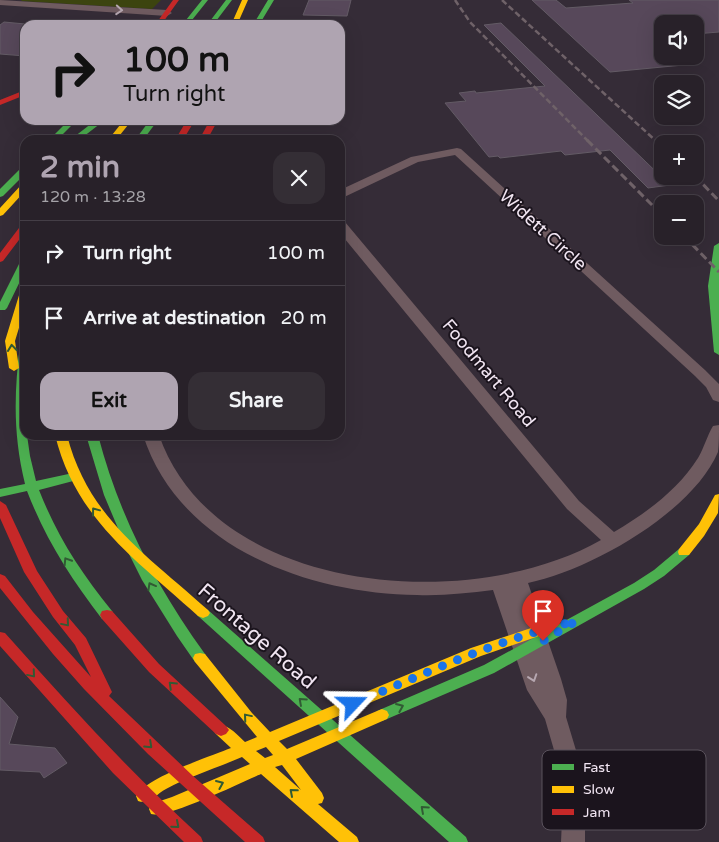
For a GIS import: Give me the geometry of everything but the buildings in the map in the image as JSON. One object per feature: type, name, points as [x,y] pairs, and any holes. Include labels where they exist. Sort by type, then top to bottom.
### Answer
[{"type":"main road","points":[[162,20],[176,0]]},
{"type":"main road","points":[[189,20],[205,0]]},
{"type":"main road","points":[[205,20],[220,0]]},
{"type":"main road","points":[[214,20],[229,0]]},
{"type":"main road","points":[[228,20],[244,0]]},
{"type":"main road","points":[[236,20],[244,0]]},
{"type":"main road","points":[[271,20],[282,0]]},
{"type":"main road","points":[[254,20],[265,1]]},
{"type":"main road","points":[[258,20],[265,1]]},
{"type":"main road","points":[[0,90],[20,92]]},
{"type":"main road","points":[[0,103],[20,94]]},
{"type":"main road","points":[[0,110],[20,101]]},
{"type":"main road","points":[[58,135],[68,125]]},
{"type":"main road","points":[[81,135],[94,125]]},
{"type":"main road","points":[[96,135],[104,125]]},
{"type":"main road","points":[[116,135],[124,125]]},
{"type":"main road","points":[[0,194],[20,174]]},
{"type":"main road","points":[[0,213],[20,191]]},
{"type":"main road","points":[[0,259],[20,233]]},
{"type":"main road","points":[[719,246],[714,263],[713,283],[719,352]]},
{"type":"main road","points":[[0,314],[20,272]]},
{"type":"main road","points":[[20,309],[10,342],[18,396],[20,425]]},
{"type":"main road","points":[[18,396],[20,381]]},
{"type":"main road","points":[[21,440],[29,483],[52,536],[85,587],[129,640],[183,695],[348,839]]},
{"type":"main road","name":"Frontage Road","points":[[62,440],[73,476],[110,529],[460,842]]},
{"type":"main road","points":[[93,440],[104,479],[121,523],[147,580],[166,612],[228,695],[270,744],[293,767],[348,839]]},
{"type":"main road","points":[[55,468],[73,476]]},
{"type":"main road","points":[[18,475],[37,471]]},
{"type":"main road","points":[[0,493],[59,481],[73,476]]},
{"type":"main road","points":[[157,809],[176,803],[339,733],[527,650],[576,621],[630,593],[671,564],[695,540],[712,514],[719,498]]},
{"type":"main road","points":[[0,505],[31,572],[58,614],[81,642],[114,712]]},
{"type":"main road","points":[[0,579],[46,638],[114,712],[173,768],[257,842]]},
{"type":"main road","points":[[144,796],[159,785],[476,652],[535,631],[576,621]]},
{"type":"main road","points":[[1,639],[80,729],[144,796],[195,842]]},
{"type":"street","points":[[0,2],[167,13]]},
{"type":"street","name":"Widett Circle","points":[[345,193],[415,159],[457,151],[700,373],[712,385],[719,397]]},
{"type":"street","name":"Foodmart Road","points":[[345,231],[573,505],[613,541]]},
{"type":"street","points":[[153,440],[167,473],[190,503],[221,530],[248,547],[276,561],[342,580],[384,586],[447,588],[509,581],[566,565],[593,553],[651,516],[682,489],[703,465],[719,430]]},
{"type":"street","points":[[509,581],[537,690],[555,717],[566,750]]},
{"type":"green space","points":[[22,0],[161,0],[152,9]]},
{"type":"railway","points":[[455,0],[470,22],[588,141]]},
{"type":"railway","points":[[502,0],[654,139]]},
{"type":"railway","points":[[588,141],[654,207]]},
{"type":"railway","points":[[704,185],[719,201]]},
{"type":"railway","points":[[693,245],[719,272]]},
{"type":"traffic: fast","points":[[189,20],[205,0]]},
{"type":"traffic: fast","points":[[214,20],[229,0]]},
{"type":"traffic: fast","points":[[259,20],[271,0]]},
{"type":"traffic: fast","points":[[58,135],[68,125]]},
{"type":"traffic: fast","points":[[81,135],[94,125]]},
{"type":"traffic: fast","points":[[143,135],[150,125]]},
{"type":"traffic: fast","points":[[0,194],[20,174]]},
{"type":"traffic: fast","points":[[719,246],[713,286],[719,352]]},
{"type":"traffic: fast","points":[[2,308],[20,272]]},
{"type":"traffic: fast","points":[[20,384],[20,422]]},
{"type":"traffic: fast","points":[[22,440],[24,456],[33,490],[45,522],[62,553],[107,615]]},
{"type":"traffic: fast","points":[[93,440],[110,495],[134,552],[165,607],[200,658]]},
{"type":"traffic: fast","points":[[0,493],[73,477]]},
{"type":"traffic: fast","points":[[382,715],[489,669],[639,586],[659,573],[684,552]]},
{"type":"traffic: fast","points":[[203,613],[460,842]]},
{"type":"traffic: slow","points":[[236,20],[245,0]]},
{"type":"traffic: slow","points":[[116,135],[124,125]]},
{"type":"traffic: slow","points":[[0,213],[20,191]]},
{"type":"traffic: slow","points":[[14,368],[10,341],[20,308]]},
{"type":"traffic: slow","points":[[62,440],[74,474],[86,497],[101,518],[110,529],[203,613]]},
{"type":"traffic: slow","points":[[684,552],[704,527],[719,498]]},
{"type":"traffic: slow","points":[[144,796],[159,785],[476,652],[537,631]]},
{"type":"traffic: slow","points":[[200,658],[247,717],[294,767],[316,798]]},
{"type":"traffic: slow","points":[[157,809],[176,803],[382,715]]},
{"type":"traffic: slow","points":[[221,730],[351,842]]},
{"type":"traffic: jam","points":[[162,20],[176,0]]},
{"type":"traffic: jam","points":[[0,103],[20,94]]},
{"type":"traffic: jam","points":[[182,135],[188,125]]},
{"type":"traffic: jam","points":[[206,135],[211,125]]},
{"type":"traffic: jam","points":[[0,259],[20,233]]},
{"type":"traffic: jam","points":[[0,505],[31,572],[58,614],[81,642],[105,692]]},
{"type":"traffic: jam","points":[[0,579],[58,651],[121,718],[153,750],[257,842]]},
{"type":"traffic: jam","points":[[107,615],[154,668],[221,730]]},
{"type":"traffic: jam","points":[[0,637],[119,768],[195,842]]},
{"type":"route","points":[[353,704],[476,652],[535,631],[576,621],[543,641]]}]
